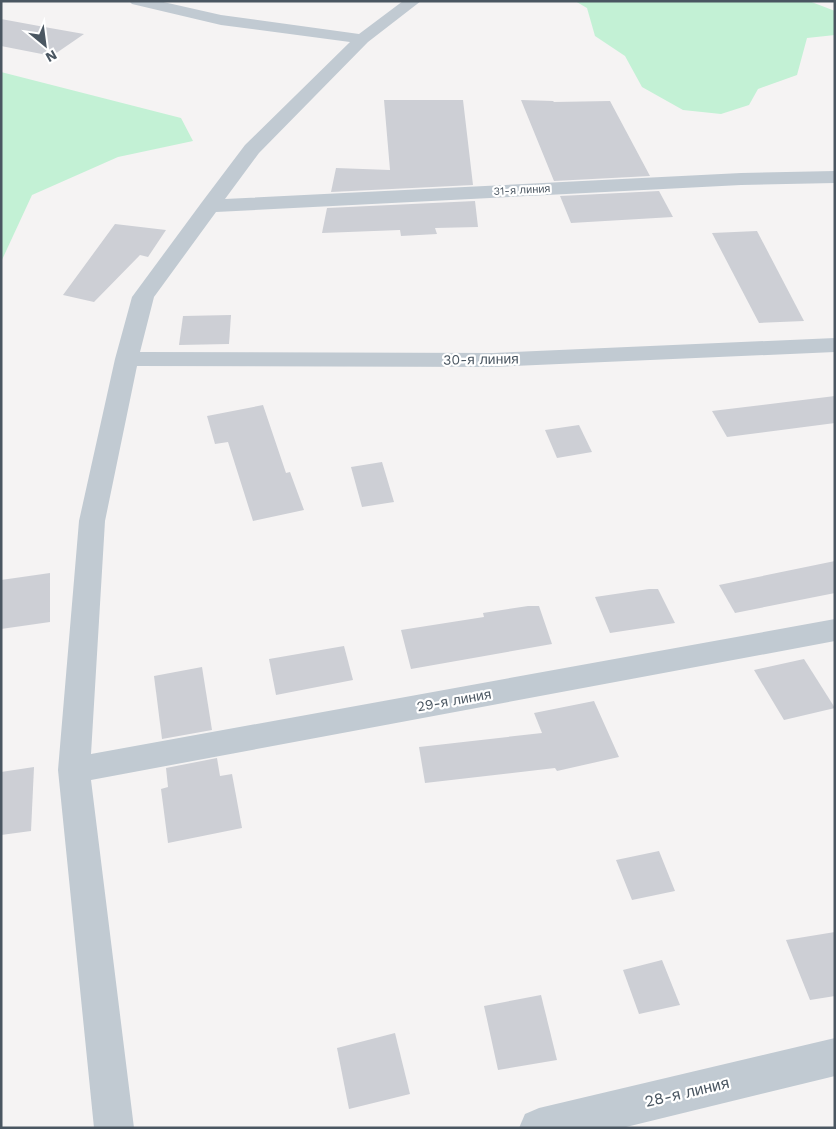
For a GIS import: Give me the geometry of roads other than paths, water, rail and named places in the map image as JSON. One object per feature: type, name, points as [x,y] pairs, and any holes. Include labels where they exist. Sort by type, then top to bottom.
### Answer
[{"type":"street","points":[[137,1],[222,20],[362,39]]},
{"type":"street","points":[[114,1128],[74,770],[92,522],[127,358],[143,297],[252,149],[362,39],[413,1]]},
{"type":"street","name":"31-я линия","points":[[209,206],[741,179],[835,177]]},
{"type":"street","name":"30-я линия","points":[[127,358],[493,360],[835,346]]},
{"type":"street","name":"29-я линия","points":[[74,770],[835,630]]},
{"type":"street","name":"28-я линия","points":[[539,1128],[835,1057]]}]
